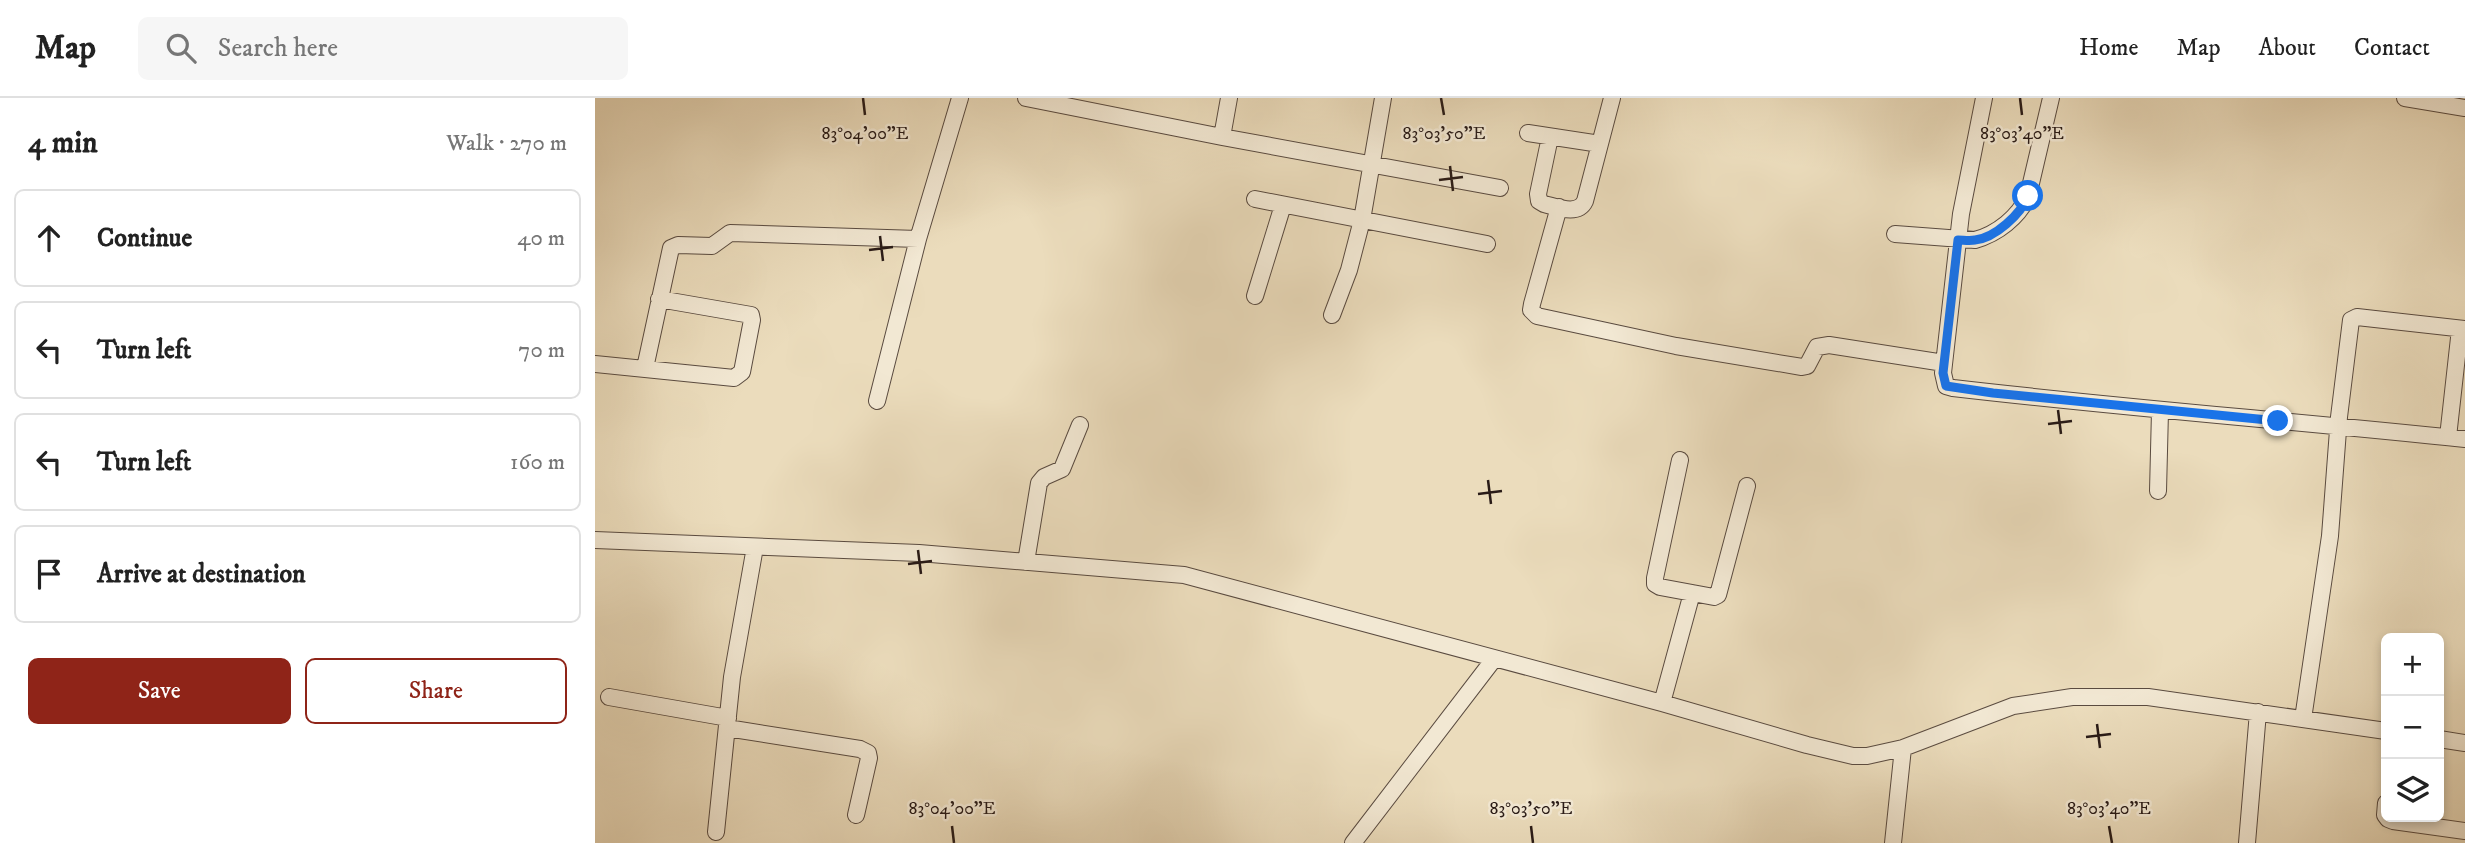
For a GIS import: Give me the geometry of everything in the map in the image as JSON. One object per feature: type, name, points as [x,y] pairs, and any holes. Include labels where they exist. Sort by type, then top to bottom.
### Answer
[{"type":"street","points":[[877,401],[918,239],[960,98]]},
{"type":"street","points":[[1026,98],[1372,166],[1500,188]]},
{"type":"street","points":[[1222,137],[1229,98]]},
{"type":"street","points":[[1332,315],[1349,270],[1363,220],[1383,98]]},
{"type":"street","points":[[1550,137],[1538,194],[1539,201],[1577,210],[1582,208],[1612,98]]},
{"type":"street","points":[[1984,98],[1965,188],[1958,240],[1944,363],[1946,386],[2160,411],[2205,413],[2465,439]]},
{"type":"street","points":[[1895,234],[1975,240],[1986,237],[2023,208],[2051,98]]},
{"type":"street","points":[[2405,98],[2465,108]]},
{"type":"street","points":[[1528,133],[1600,144]]},
{"type":"street","points":[[1255,199],[1487,244]]},
{"type":"street","points":[[1255,296],[1283,205]]},
{"type":"street","points":[[1559,207],[1532,304],[1531,310],[1537,316],[1676,346],[1802,367],[1807,366],[1817,347],[1829,345],[1944,363]]},
{"type":"street","points":[[645,368],[671,248],[678,245],[712,246],[730,233],[918,239]]},
{"type":"street","points":[[595,364],[734,378],[742,372],[751,315],[659,299]]},
{"type":"street","points":[[2303,719],[2330,536],[2339,427],[2351,324],[2354,318],[2462,329],[2448,437]]},
{"type":"street","points":[[2158,491],[2160,411]]},
{"type":"street","points":[[1026,562],[1039,483],[1062,469],[1080,425]]},
{"type":"street","points":[[1680,460],[1655,583],[1660,587],[1714,597],[1721,590],[1747,486]]},
{"type":"street","points":[[595,540],[919,553],[1184,575],[1853,756],[1867,757],[1903,748],[2013,706],[2072,697],[2111,695],[2148,697],[2381,730]]},
{"type":"street","points":[[716,832],[732,677],[755,547]]},
{"type":"street","points":[[1661,703],[1692,593]]},
{"type":"street","points":[[1353,843],[1494,659]]},
{"type":"street","points":[[609,698],[860,749],[868,753],[869,758],[856,815]]},
{"type":"street","points":[[2247,843],[2258,712]]},
{"type":"street","points":[[2444,740],[2465,742]]},
{"type":"street","points":[[1893,843],[1903,748]]},
{"type":"street","points":[[2400,822],[2465,831]]},
{"type":"route","points":[[2028,196],[2015,217],[1986,237],[1958,240],[1943,373],[1946,386],[2160,411],[2278,421]]}]
